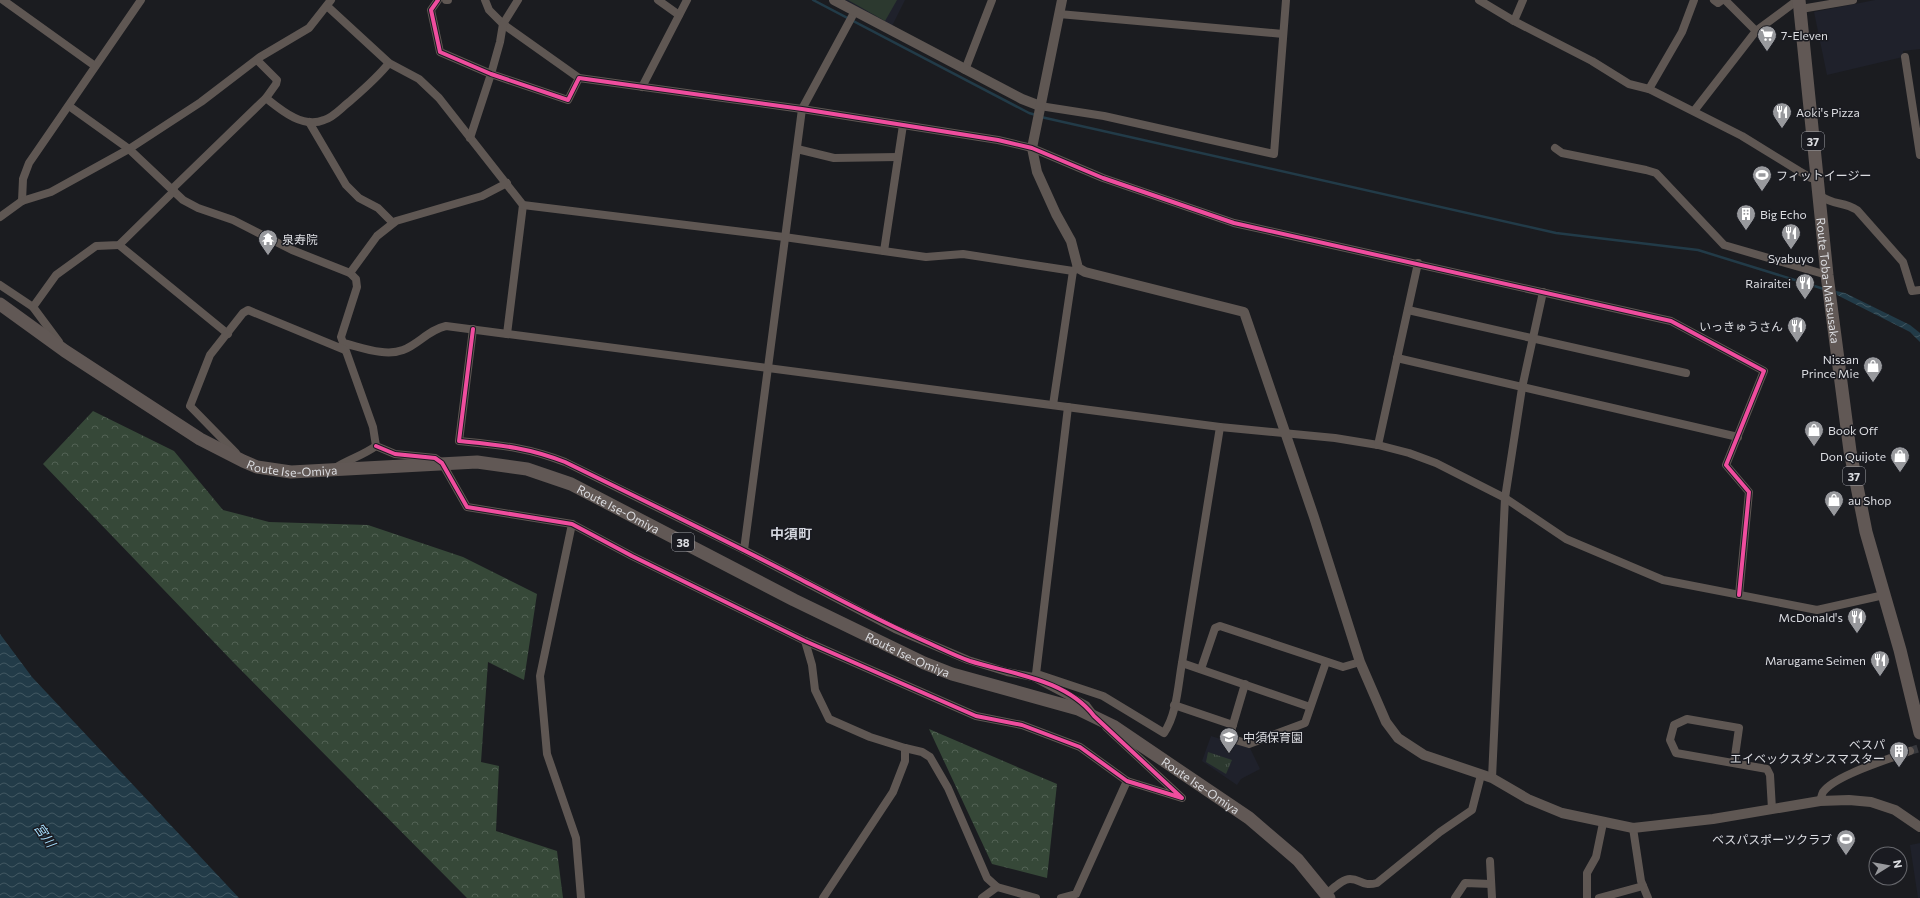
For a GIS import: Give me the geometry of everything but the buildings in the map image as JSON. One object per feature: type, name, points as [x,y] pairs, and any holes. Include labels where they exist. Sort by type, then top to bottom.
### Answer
[{"type":"main road","name":"Route Toba-Matsusaka","points":[[1797,3],[1830,298],[1854,475],[1865,525],[1884,595],[1920,714]]},
{"type":"main road","name":"Route Ise-Omiya","points":[[0,304],[65,351],[200,439],[257,467],[291,472],[477,462],[501,464],[527,469],[570,484],[794,600],[924,664],[952,674],[1054,702],[1094,716],[1113,726],[1249,818],[1298,860],[1328,896]]},
{"type":"main road","name":"Route Toba-Matsusaka","points":[[1900,650],[1920,733]]},
{"type":"street","points":[[3,0],[95,66]]},
{"type":"street","points":[[22,201],[23,178],[29,163],[141,0]]},
{"type":"street","points":[[438,0],[431,10],[440,52],[491,74],[568,100],[579,78]]},
{"type":"street","points":[[485,0],[489,10],[503,24],[579,78],[802,109],[998,140],[1032,148],[1103,178],[1234,223],[1418,263],[1671,321],[1764,371],[1726,465],[1750,492],[1739,595]]},
{"type":"street","points":[[470,138],[491,74],[500,42],[503,24],[518,0]]},
{"type":"street","points":[[658,0],[679,15]]},
{"type":"street","points":[[642,87],[687,0]]},
{"type":"street","points":[[834,0],[854,13],[1040,108],[1104,116],[1274,154],[1286,0]]},
{"type":"street","points":[[965,70],[992,0]]},
{"type":"street","points":[[1053,405],[1075,270],[1071,241],[1037,172],[1032,148],[1062,0]]},
{"type":"street","points":[[1479,0],[1514,21],[1592,61],[1629,84],[1649,88],[1742,136],[1811,178],[1817,179]]},
{"type":"street","points":[[1514,21],[1523,0]]},
{"type":"street","points":[[1649,88],[1682,32],[1694,0]]},
{"type":"street","points":[[1714,0],[1718,3],[1724,0],[1756,31]]},
{"type":"street","points":[[1694,111],[1756,31],[1797,3],[1854,0]]},
{"type":"street","points":[[0,217],[22,201],[51,192],[129,149],[201,102],[257,60],[309,28],[329,3],[389,63],[419,79],[439,98],[524,205],[507,334]]},
{"type":"street","points":[[744,550],[802,109],[854,13]]},
{"type":"street","points":[[1059,14],[1284,34]]},
{"type":"street","points":[[1905,57],[1920,155]]},
{"type":"street","points":[[120,245],[266,98],[276,84],[277,80],[257,60]]},
{"type":"street","points":[[266,98],[285,114],[310,122],[323,121],[333,116],[365,89],[389,63]]},
{"type":"street","points":[[68,106],[129,149],[183,200],[198,208],[233,220],[292,250],[350,273],[356,279],[357,287],[341,337],[373,427],[376,446]]},
{"type":"street","points":[[310,122],[346,184],[360,198],[378,208],[393,223]]},
{"type":"street","points":[[884,251],[903,125]]},
{"type":"street","points":[[1555,148],[1562,153],[1656,173],[1724,245],[1828,278]]},
{"type":"street","points":[[797,149],[834,158],[898,157]]},
{"type":"street","points":[[350,273],[377,236],[393,223],[482,196],[507,183]]},
{"type":"street","points":[[1819,195],[1831,203],[1850,205],[1857,210],[1902,262],[1912,291],[1920,290]]},
{"type":"street","points":[[524,205],[784,237],[926,257],[963,254],[1075,270],[1244,312],[1253,334],[1285,434],[1314,517],[1360,662],[1386,722],[1398,738],[1424,755],[1492,778],[1528,799],[1562,813],[1603,823],[1633,828],[1713,819],[1820,801],[1848,800],[1871,802],[1895,810],[1920,827]]},
{"type":"street","points":[[33,307],[56,275],[96,246],[120,245],[228,334]]},
{"type":"street","points":[[1378,445],[1418,263]]},
{"type":"street","points":[[0,285],[33,307],[65,351]]},
{"type":"street","points":[[1492,778],[1506,498],[1522,388],[1543,292]]},
{"type":"street","points":[[243,461],[190,406],[210,355],[243,313],[248,310],[344,347],[389,353],[403,350],[436,328],[446,326],[1220,427],[1335,438],[1378,445],[1409,453],[1436,463],[1506,498],[1566,539],[1663,580],[1817,610],[1884,595]]},
{"type":"street","points":[[1408,310],[1533,340],[1686,373]]},
{"type":"street","points":[[473,329],[459,441],[517,447],[540,452],[565,462],[744,550],[902,632],[968,660],[1007,672],[1034,675],[1103,696],[1164,733],[1168,727],[1174,705],[1182,663],[1220,427]]},
{"type":"street","points":[[1397,358],[1738,437]]},
{"type":"street","points":[[1034,675],[1068,407]]},
{"type":"street","points":[[376,446],[395,454],[435,458],[442,464],[467,507],[572,524],[632,556],[805,641],[976,716],[1022,725],[1080,747],[1127,782],[1182,798],[1094,716],[1086,705],[1034,675]]},
{"type":"street","points":[[331,470],[344,462],[361,456],[376,446]]},
{"type":"street","points":[[572,524],[540,676],[547,754],[576,838],[581,898]]},
{"type":"street","points":[[1201,669],[1215,628],[1220,626],[1343,667],[1360,662]]},
{"type":"street","points":[[805,641],[812,665],[815,690],[829,719],[870,737],[922,752],[930,757],[948,788],[987,878],[997,888],[1036,898]]},
{"type":"street","points":[[1244,684],[1229,738],[1249,744],[1305,723],[1326,662]]},
{"type":"street","points":[[1182,663],[1310,707]]},
{"type":"street","points":[[1174,705],[1232,725]]},
{"type":"street","points":[[1734,763],[1738,728],[1687,720],[1674,725],[1670,740],[1676,753],[1767,769],[1770,775],[1772,809]]},
{"type":"street","points":[[823,898],[893,792],[905,761],[905,748]]},
{"type":"street","points":[[1820,801],[1823,792],[1830,786],[1859,769],[1910,752]]},
{"type":"street","points":[[1328,896],[1343,881],[1349,879],[1368,886],[1377,883],[1440,832],[1472,810],[1481,775]]},
{"type":"street","points":[[1061,898],[1076,894],[1127,782]]},
{"type":"street","points":[[1587,898],[1587,873],[1596,857],[1603,823]]},
{"type":"street","points":[[1633,828],[1643,886],[1648,898]]},
{"type":"street","points":[[1490,861],[1492,898]]},
{"type":"street","points":[[1455,898],[1465,883],[1491,884]]},
{"type":"street","points":[[1599,898],[1643,886]]},
{"type":"street","points":[[982,898],[997,888]]},
{"type":"shaded area","points":[[843,0],[905,0],[892,26]]},
{"type":"shaded area","points":[[1875,0],[1920,0],[1920,49],[1903,51],[1903,57],[1827,75],[1814,12]]},
{"type":"shaded area","name":"中須保育園","points":[[1211,736],[1250,748],[1260,769],[1241,779],[1237,785],[1202,761]]},
{"type":"shaded area","points":[[1920,843],[1920,898],[1918,898],[1910,845]]},
{"type":"green space","points":[[848,0],[897,0],[885,21]]},
{"type":"green space","points":[[93,411],[174,451],[223,510],[269,522],[368,525],[463,557],[537,594],[524,680],[488,662],[481,762],[499,766],[496,831],[557,851],[563,898],[467,898],[235,664],[43,464]]},
{"type":"green space","points":[[929,729],[1057,784],[1047,878],[992,864]]},
{"type":"green space","points":[[1208,752],[1232,760],[1226,774],[1206,762]]},
{"type":"water","points":[[1836,291],[1845,293],[1910,325],[1920,333],[1920,342],[1910,332],[1837,295]]},
{"type":"water","name":"宮川","points":[[0,634],[32,677],[239,898],[0,898]]},
{"type":"waterway","points":[[813,0],[1029,113],[1036,115]]},
{"type":"waterway","points":[[1041,117],[1556,233],[1698,250],[1824,289]]},
{"type":"tunnel","points":[[1910,751],[1920,748]]},
{"type":"cycle path","points":[[438,0],[431,10],[440,52],[491,74],[568,100],[579,78],[802,109],[998,140],[1032,148],[1103,178],[1234,223],[1671,321],[1764,371],[1726,465],[1749,492],[1739,595]]},
{"type":"cycle path","points":[[376,446],[395,454],[435,458],[442,463],[467,507],[572,524],[632,556],[805,641],[976,716],[1022,725],[1080,747],[1127,781],[1182,798],[1082,704],[1069,694],[1053,686],[1020,674],[970,661],[955,655],[864,612],[565,462],[538,453],[500,445],[459,441],[473,329]]},
{"type":"place","name":"7-Eleven","points":[[1767,52]]},
{"type":"place","name":"Aoki's Pizza","points":[[1782,129]]},
{"type":"place","name":"フィットイージー","points":[[1762,192]]},
{"type":"place","name":"Big Echo","points":[[1746,231]]},
{"type":"place","name":"Syabuyo","points":[[1791,250]]},
{"type":"place","name":"泉寿院","points":[[268,256]]},
{"type":"place","name":"Rairaitei","points":[[1805,300]]},
{"type":"place","name":"いっきゅうさん","points":[[1797,343]]},
{"type":"place","name":"Nissan Prince Mie","points":[[1873,383]]},
{"type":"place","name":"Book Off","points":[[1814,447]]},
{"type":"place","name":"Don Quijote","points":[[1900,473]]},
{"type":"place","name":"au Shop","points":[[1834,517]]},
{"type":"place","name":"McDonald's","points":[[1857,634]]},
{"type":"place","name":"Marugame Seimen","points":[[1880,677]]},
{"type":"place","name":"中須保育園","points":[[1229,754]]},
{"type":"place","name":"ベスパ エイベックスダンスマスター","points":[[1899,768]]},
{"type":"place","name":"ベスパスポーツクラブ","points":[[1846,856]]},
{"type":"district","name":"中須町","points":[[791,533]]}]
